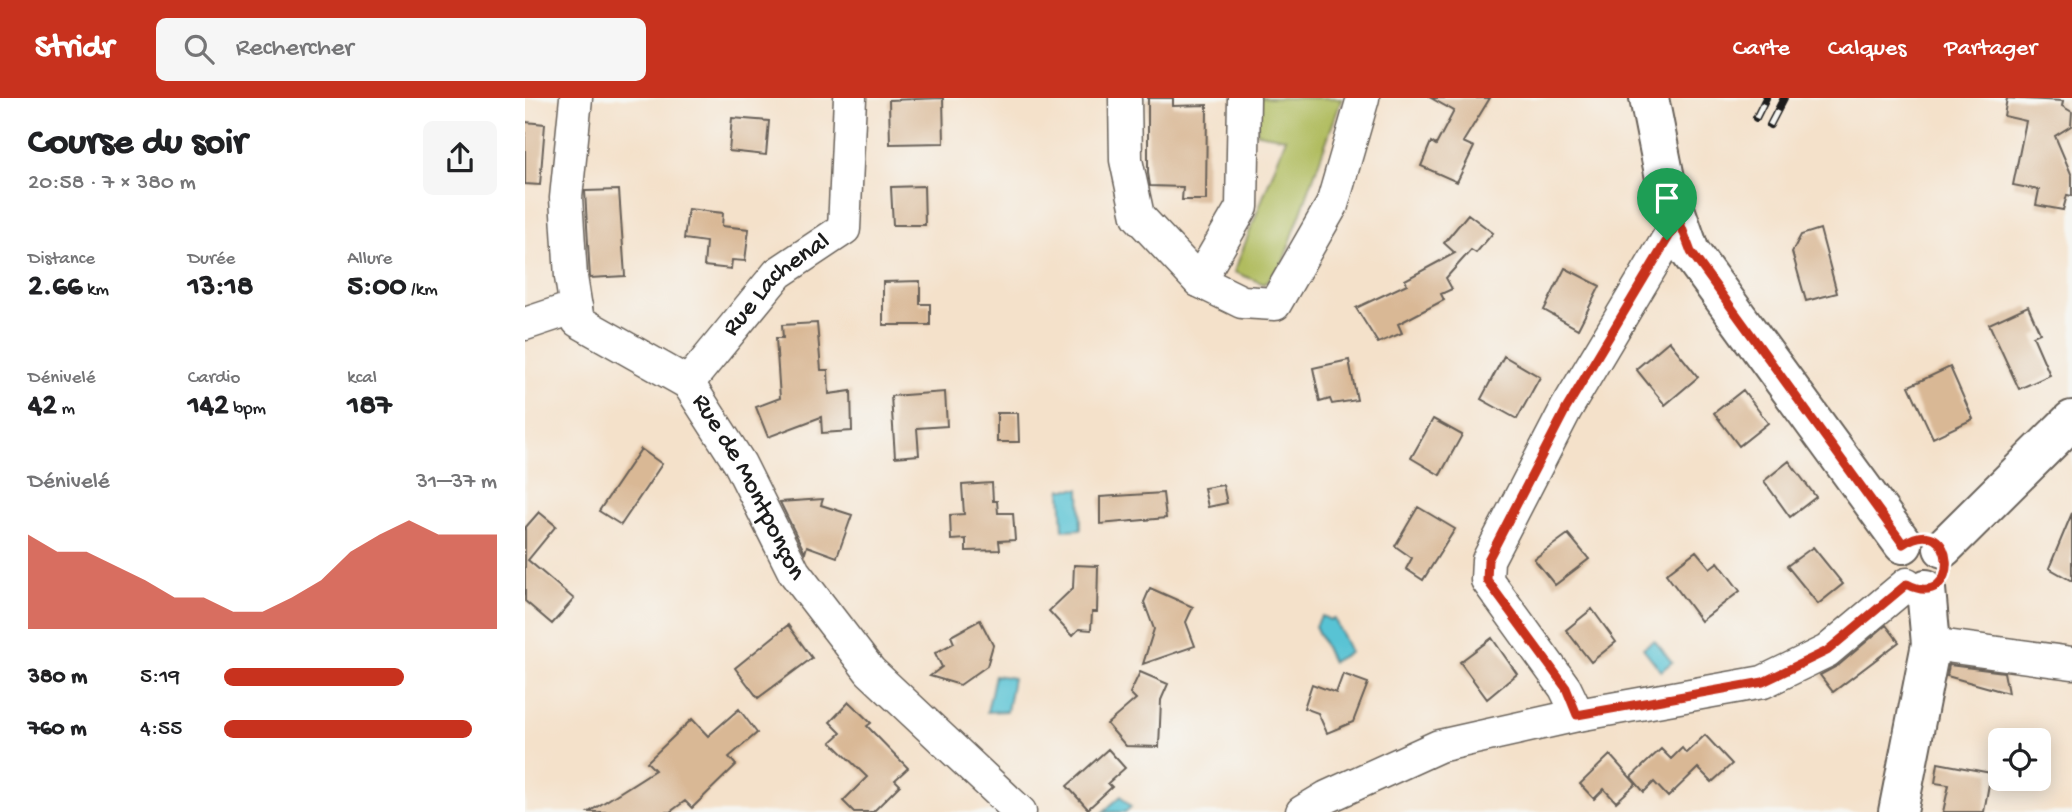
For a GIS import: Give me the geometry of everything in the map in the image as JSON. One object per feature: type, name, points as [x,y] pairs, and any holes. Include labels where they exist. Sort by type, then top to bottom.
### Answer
[{"type":"street","points":[[525,324],[576,307],[566,198],[576,98]]},
{"type":"street","name":"Rue Lachenal","points":[[688,383],[778,273],[844,229],[850,98]]},
{"type":"street","points":[[1125,98],[1126,160],[1138,216],[1199,281],[1242,302],[1275,303],[1332,205],[1363,98]]},
{"type":"street","points":[[1199,281],[1242,207],[1244,98]]},
{"type":"street","points":[[1649,98],[1666,183],[1691,252],[1903,544]]},
{"type":"street","points":[[1577,715],[1566,688],[1487,580],[1488,560],[1566,409],[1679,220]]},
{"type":"street","name":"Rue de Montponçon","points":[[576,307],[578,321],[688,383],[740,464],[794,572],[870,671],[1020,812]]},
{"type":"street","points":[[1943,548],[2072,420]]},
{"type":"street","points":[[1302,812],[1327,797],[1440,746],[1577,715],[1763,682],[1827,651],[1917,586],[1941,580],[1948,565],[1943,548],[1924,537],[1903,544]]},
{"type":"street","points":[[1898,812],[1931,644],[1917,586],[1896,565],[1903,544]]},
{"type":"street","points":[[1931,644],[2072,663]]},
{"type":"green space","points":[[1258,98],[1342,98],[1282,265],[1264,284],[1234,272],[1286,138],[1257,133]]},
{"type":"water","points":[[1061,489],[1080,489],[1081,529],[1063,530]]},
{"type":"water","points":[[1322,616],[1330,620],[1334,618],[1350,652],[1332,662],[1315,626]]},
{"type":"water","points":[[1654,640],[1672,662],[1661,671],[1643,648]]},
{"type":"water","points":[[995,675],[1013,678],[1007,711],[987,712]]},
{"type":"water","points":[[1121,796],[1131,807],[1125,812],[1103,812]]},
{"type":"building","points":[[943,98],[944,143],[890,144],[889,100]]},
{"type":"building","points":[[1148,98],[1173,98],[1173,106],[1207,105],[1206,200],[1182,200],[1183,187],[1150,186]]},
{"type":"building","points":[[1431,98],[1490,98],[1463,142],[1474,147],[1457,182],[1421,166],[1431,142],[1436,145],[1454,111]]},
{"type":"building","points":[[2007,98],[2063,101],[2062,106],[2072,112],[2071,126],[2055,136],[2072,176],[2072,196],[2067,195],[2063,210],[2036,205],[2039,190],[2013,185],[2026,121],[2004,116]]},
{"type":"building","points":[[732,118],[769,121],[766,155],[729,151]]},
{"type":"building","points":[[525,122],[545,124],[540,185],[525,184]]},
{"type":"building","points":[[924,186],[925,225],[893,225],[891,187]]},
{"type":"building","points":[[619,190],[625,276],[590,278],[585,191]]},
{"type":"building","points":[[688,209],[723,213],[722,226],[749,229],[745,261],[732,260],[731,269],[704,266],[706,242],[684,239]]},
{"type":"building","points":[[1468,214],[1493,233],[1476,253],[1471,250],[1446,278],[1452,289],[1441,294],[1444,300],[1398,324],[1402,333],[1378,343],[1356,308],[1407,284],[1405,280],[1455,253],[1444,243]]},
{"type":"building","points":[[1820,229],[1837,293],[1806,301],[1792,252],[1801,235]]},
{"type":"building","points":[[1565,268],[1600,286],[1578,329],[1544,310]]},
{"type":"building","points":[[920,281],[920,304],[930,304],[930,325],[883,325],[883,282]]},
{"type":"building","points":[[2028,306],[2040,333],[2033,336],[2050,375],[2019,389],[1989,324]]},
{"type":"building","points":[[817,323],[821,370],[828,370],[829,394],[851,391],[852,431],[822,433],[821,417],[768,437],[756,407],[780,398],[776,338],[783,338],[782,325]]},
{"type":"building","points":[[1669,341],[1698,377],[1665,405],[1636,369]]},
{"type":"building","points":[[1504,356],[1540,377],[1517,419],[1481,399]]},
{"type":"building","points":[[1349,360],[1357,400],[1332,404],[1330,399],[1320,402],[1313,368]]},
{"type":"building","points":[[1950,367],[1973,419],[1933,438],[1909,386]]},
{"type":"building","points":[[1743,390],[1768,423],[1739,446],[1714,413]]},
{"type":"building","points":[[945,392],[947,426],[917,428],[919,455],[895,457],[891,396]]},
{"type":"building","points":[[997,413],[1018,413],[1019,442],[997,442]]},
{"type":"building","points":[[1433,419],[1462,435],[1440,475],[1411,458]]},
{"type":"building","points":[[641,449],[662,464],[621,525],[599,511]]},
{"type":"building","points":[[1789,461],[1816,497],[1790,517],[1764,481]]},
{"type":"building","points":[[992,483],[993,501],[997,501],[998,513],[1013,513],[1015,540],[999,541],[1000,550],[966,551],[966,539],[951,540],[950,515],[964,514],[962,485]]},
{"type":"building","points":[[1223,485],[1227,503],[1208,507],[1204,488]]},
{"type":"building","points":[[1163,493],[1166,518],[1100,524],[1100,497]]},
{"type":"building","points":[[823,499],[821,505],[852,515],[837,557],[807,546],[805,553],[780,502]]},
{"type":"building","points":[[1418,507],[1455,529],[1423,580],[1406,569],[1412,558],[1395,546]]},
{"type":"building","points":[[539,512],[556,526],[528,560],[574,599],[552,624],[525,601],[525,528]]},
{"type":"building","points":[[2072,513],[2072,581],[2049,568]]},
{"type":"building","points":[[1568,534],[1589,559],[1555,585],[1534,559]]},
{"type":"building","points":[[1813,547],[1843,584],[1818,604],[1787,566]]},
{"type":"building","points":[[1696,551],[1710,568],[1718,562],[1740,591],[1701,621],[1666,574]]},
{"type":"building","points":[[1074,565],[1098,566],[1097,612],[1092,612],[1091,630],[1079,629],[1072,636],[1049,611],[1073,588]]},
{"type":"building","points":[[1150,588],[1193,607],[1186,622],[1195,646],[1143,664],[1154,629],[1144,602]]},
{"type":"building","points":[[1592,609],[1616,642],[1591,662],[1566,630]]},
{"type":"building","points":[[980,620],[993,645],[987,666],[960,685],[930,676],[942,667],[935,653],[954,643],[951,636]]},
{"type":"building","points":[[788,625],[812,658],[758,698],[735,668]]},
{"type":"building","points":[[1886,625],[1899,642],[1833,692],[1820,675],[1839,665]]},
{"type":"building","points":[[1492,638],[1517,674],[1487,699],[1460,662]]},
{"type":"building","points":[[1949,665],[2004,672],[2008,693],[1947,676]]},
{"type":"building","points":[[1140,672],[1168,684],[1161,700],[1159,747],[1126,746],[1107,724],[1136,699],[1130,693]]},
{"type":"building","points":[[1343,674],[1368,683],[1353,722],[1327,733],[1318,713],[1304,708],[1312,684],[1336,693]]},
{"type":"building","points":[[849,702],[871,723],[867,726],[908,768],[895,780],[900,785],[873,812],[854,812],[843,801],[867,777],[831,742],[841,733],[830,722]]},
{"type":"building","points":[[739,709],[757,733],[729,757],[736,765],[692,808],[685,801],[670,812],[589,812],[655,770],[647,762],[692,719],[708,736]]},
{"type":"building","points":[[1705,735],[1732,764],[1712,782],[1698,768],[1668,797],[1654,782],[1644,792],[1631,777],[1661,749],[1671,759],[1682,748],[1686,753]]},
{"type":"building","points":[[1108,749],[1125,768],[1108,783],[1112,787],[1088,809],[1067,786]]},
{"type":"building","points":[[1610,755],[1636,784],[1616,802],[1604,789],[1594,799],[1580,784]]},
{"type":"building","points":[[1938,763],[1988,772],[1984,812],[1943,812],[1949,785],[1935,783]]},
{"type":"railway","points":[[1756,118],[1766,98]]},
{"type":"railway","points":[[1770,125],[1784,98]]},
{"type":"route","points":[[1679,220],[1691,252],[1903,544],[1917,537],[1932,539],[1943,548],[1948,565],[1946,573],[1934,586],[1920,589],[1907,584],[1882,608],[1827,651],[1763,682],[1577,715],[1566,688],[1487,580],[1488,560],[1566,409],[1667,240],[1679,220]]}]
